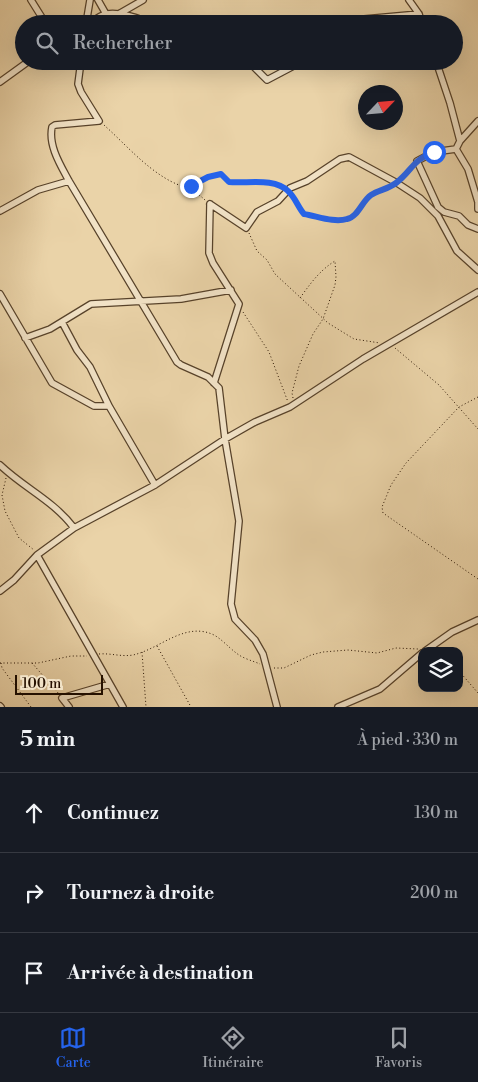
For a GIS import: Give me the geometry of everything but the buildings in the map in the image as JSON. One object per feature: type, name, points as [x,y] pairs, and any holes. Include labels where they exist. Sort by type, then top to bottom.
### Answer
[{"type":"street","points":[[31,0],[40,15]]},
{"type":"street","points":[[89,15],[90,0]]},
{"type":"street","points":[[98,0],[106,14],[117,15],[143,0]]},
{"type":"street","points":[[409,0],[419,14]]},
{"type":"street","points":[[408,15],[419,14]]},
{"type":"street","points":[[0,82],[17,70]]},
{"type":"street","points":[[80,70],[78,84],[81,92],[99,121],[55,125],[52,127],[54,152],[69,181],[177,362],[208,377],[220,392],[225,439],[239,522],[230,604],[235,619],[259,646],[267,666],[277,707]]},
{"type":"street","points":[[257,70],[267,80],[286,70]]},
{"type":"street","points":[[439,70],[460,141]]},
{"type":"street","points":[[456,149],[460,141],[478,122]]},
{"type":"street","points":[[456,149],[434,152],[416,161],[438,208],[444,212],[459,216],[468,225],[478,229]]},
{"type":"street","points":[[456,149],[468,169],[478,202],[478,209]]},
{"type":"street","points":[[210,204],[246,228],[257,212],[278,201],[287,190],[307,181],[340,159],[349,157],[397,183],[429,207],[438,216],[457,251],[478,270]]},
{"type":"street","points":[[0,211],[38,190],[69,181]]},
{"type":"street","points":[[210,204],[209,252],[239,304],[214,383]]},
{"type":"street","points":[[25,338],[45,332],[91,304],[194,297],[230,290]]},
{"type":"street","points":[[0,591],[14,580],[37,555],[74,528],[155,485],[225,439],[255,422],[293,405],[389,343],[478,292]]},
{"type":"street","points":[[1,296],[52,383],[94,406],[109,406]]},
{"type":"street","points":[[62,322],[77,350],[90,367],[109,406],[155,485]]},
{"type":"street","points":[[0,465],[54,506],[74,528]]},
{"type":"street","points":[[37,555],[123,707]]},
{"type":"street","points":[[430,647],[462,626],[478,620]]},
{"type":"street","points":[[338,707],[380,689],[418,656]]},
{"type":"street","points":[[69,707],[62,698],[110,684]]},
{"type":"path","points":[[99,121],[142,161],[165,178],[196,191],[210,204]]},
{"type":"path","points":[[190,189],[191,186],[199,181],[221,174],[229,182],[254,181],[275,184],[287,190],[304,214],[341,220],[352,217],[371,195],[384,191],[397,183],[416,161]]},
{"type":"path","points":[[246,228],[257,251],[267,260],[275,274],[323,319],[354,339],[389,343],[439,385],[478,429]]},
{"type":"path","points":[[293,405],[292,396],[299,366],[313,334],[323,319],[335,285],[335,261],[315,278],[300,298]]},
{"type":"path","points":[[239,304],[269,352],[293,405]]},
{"type":"path","points":[[478,397],[459,407],[406,464],[391,485],[382,507],[383,513],[478,578]]},
{"type":"path","points":[[8,472],[2,495],[5,511],[19,538],[34,549],[37,555]]},
{"type":"path","points":[[31,707],[2,668],[1,663],[38,663],[71,656],[93,654],[110,654],[124,657],[142,652],[179,634],[196,632],[214,635],[239,655],[267,666],[284,668],[323,652],[348,650],[377,653],[396,648],[418,650]]},
{"type":"path","points":[[157,645],[191,707]]},
{"type":"path","points":[[142,652],[146,707]]},
{"type":"path","points":[[32,663],[62,698]]},
{"type":"path","points":[[463,676],[478,693]]},
{"type":"route","points":[[191,186],[208,177],[221,174],[229,182],[254,181],[275,184],[287,190],[304,214],[336,220],[347,219],[352,217],[371,195],[384,191],[397,183],[416,161],[434,152]]}]
